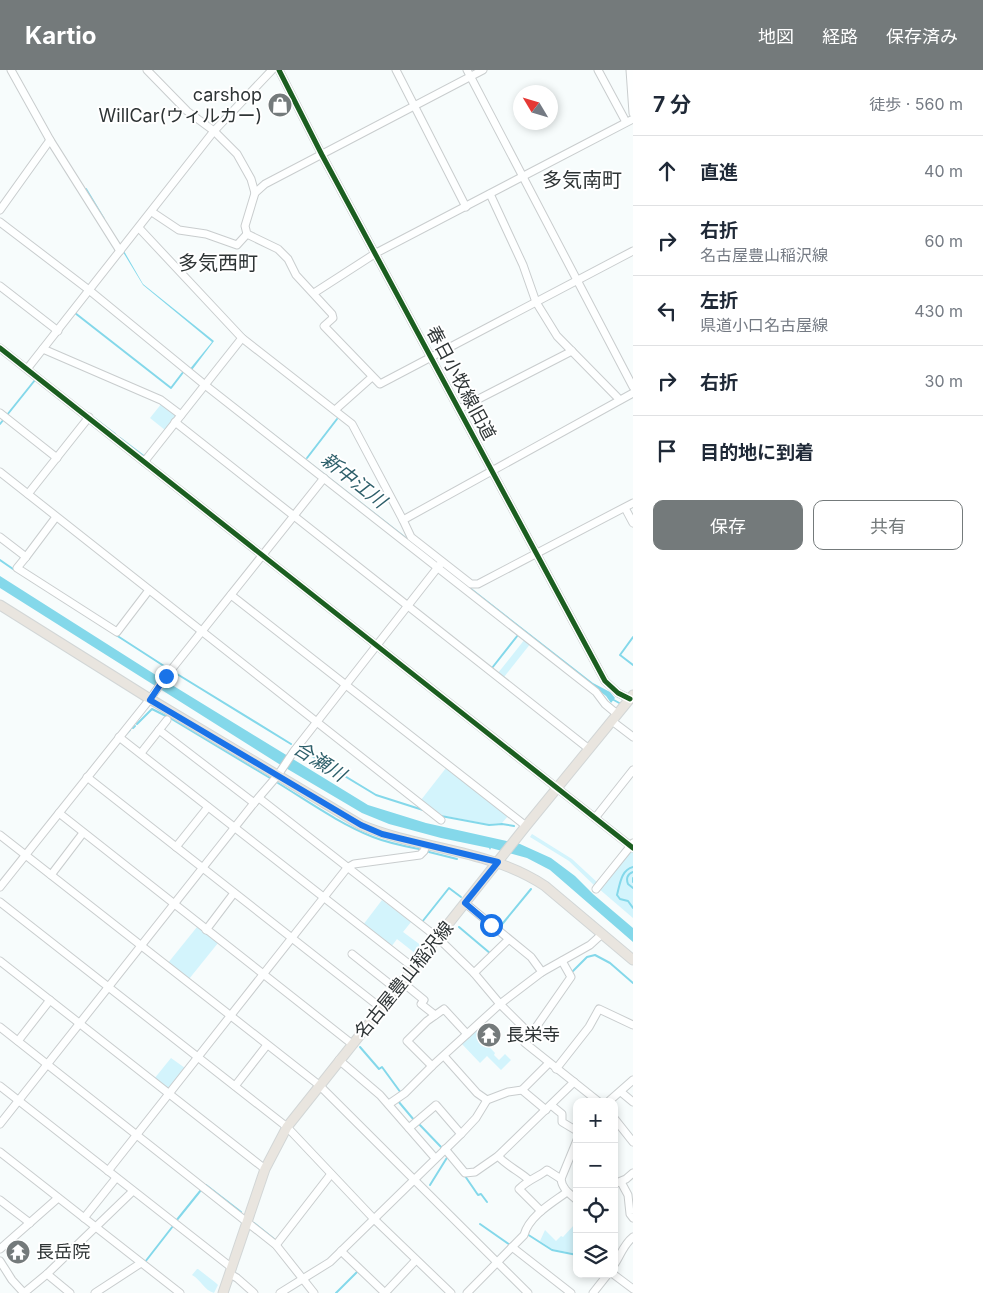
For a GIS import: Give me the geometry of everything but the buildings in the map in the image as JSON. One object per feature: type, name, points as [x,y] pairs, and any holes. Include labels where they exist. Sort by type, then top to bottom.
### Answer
[{"type":"main road","points":[[0,606],[280,773],[361,825],[382,834],[498,862],[530,877],[545,886],[633,960]]},
{"type":"main road","name":"名古屋豊山稲沢線","points":[[224,1293],[265,1169],[286,1127],[526,826],[630,699]]},
{"type":"street","points":[[11,70],[50,140],[120,251]]},
{"type":"street","points":[[147,70],[187,111],[214,131],[238,154],[251,178],[255,193]]},
{"type":"street","points":[[27,369],[214,131],[272,70]]},
{"type":"street","name":"春日小牧線旧道","points":[[278,70],[605,680],[618,692],[630,699]]},
{"type":"street","points":[[396,70],[466,207]]},
{"type":"street","points":[[247,234],[245,226],[255,193],[265,184],[414,106],[469,73],[483,70]]},
{"type":"street","points":[[314,293],[376,254],[630,120],[598,70]]},
{"type":"street","points":[[630,70],[633,112]]},
{"type":"street","points":[[469,73],[633,387]]},
{"type":"street","points":[[0,210],[50,140]]},
{"type":"street","points":[[490,194],[523,265],[536,302],[557,336],[618,398]]},
{"type":"street","points":[[152,212],[179,230],[206,234],[237,245],[247,234]]},
{"type":"street","points":[[0,222],[207,383],[324,478],[440,565],[596,692],[617,715],[633,737]]},
{"type":"street","points":[[139,228],[242,338],[352,424],[411,537],[440,565],[471,584],[478,584],[633,503]]},
{"type":"street","points":[[247,234],[278,249],[288,259],[296,275],[332,314],[332,318],[324,326],[380,384],[633,251]]},
{"type":"street","points":[[0,286],[58,330]]},
{"type":"street","points":[[144,462],[242,338]]},
{"type":"street","points":[[0,348],[595,818],[632,845],[596,889]]},
{"type":"street","points":[[43,349],[161,400],[181,415]]},
{"type":"street","points":[[459,410],[572,351]]},
{"type":"street","points":[[335,410],[372,377]]},
{"type":"street","points":[[403,520],[633,393]]},
{"type":"street","points":[[0,413],[57,458]]},
{"type":"street","points":[[28,494],[89,418]]},
{"type":"street","points":[[175,422],[589,749]]},
{"type":"street","points":[[0,472],[441,820]]},
{"type":"street","points":[[0,887],[324,478]]},
{"type":"street","points":[[625,508],[633,523]]},
{"type":"street","points":[[56,517],[17,568],[116,632],[149,590]]},
{"type":"street","points":[[0,537],[26,557]]},
{"type":"street","points":[[0,1124],[234,827],[280,773],[316,722],[440,565]]},
{"type":"street","points":[[231,595],[526,826]]},
{"type":"street","points":[[141,753],[167,720]]},
{"type":"street","points":[[159,730],[256,800],[438,938],[474,973],[500,1004],[531,1035]]},
{"type":"street","points":[[120,737],[414,968]]},
{"type":"street","points":[[595,818],[633,770]]},
{"type":"street","points":[[87,777],[381,1008]]},
{"type":"street","points":[[176,847],[208,806]]},
{"type":"street","points":[[59,813],[352,1044]]},
{"type":"street","points":[[51,875],[84,833]]},
{"type":"street","points":[[0,836],[319,1085],[528,1293]]},
{"type":"street","points":[[108,1171],[347,868],[354,864],[420,855],[426,845]]},
{"type":"street","points":[[206,930],[234,893]]},
{"type":"street","points":[[0,902],[286,1127],[374,1219],[450,1293]]},
{"type":"street","points":[[465,903],[531,957],[542,972]]},
{"type":"street","points":[[389,1104],[405,1093],[500,1004],[542,972],[590,944],[602,934]]},
{"type":"street","points":[[474,973],[508,940]]},
{"type":"street","points":[[352,954],[399,986],[424,1000],[421,1004],[435,1016]]},
{"type":"street","points":[[0,961],[265,1169]]},
{"type":"street","points":[[562,961],[571,977],[525,1043],[594,1098]]},
{"type":"street","points":[[18,1041],[50,1000]]},
{"type":"street","points":[[432,1066],[407,1041],[427,1021],[444,1008],[467,1034]]},
{"type":"street","points":[[556,1068],[588,1027],[599,1009],[633,1025]]},
{"type":"street","points":[[1,1029],[276,1245],[314,1293]]},
{"type":"street","points":[[235,1086],[267,1045]]},
{"type":"street","points":[[444,1056],[477,1093],[487,1100]]},
{"type":"street","points":[[339,1060],[389,1104],[435,1158]]},
{"type":"street","points":[[280,1293],[330,1262],[461,1134],[476,1118],[487,1100],[508,1092],[522,1090],[549,1063]]},
{"type":"street","points":[[613,1098],[633,1080]]},
{"type":"street","points":[[445,1149],[465,1173],[474,1172],[498,1156],[574,1082]]},
{"type":"street","points":[[0,1086],[133,1191],[231,1271],[254,1293]]},
{"type":"street","points":[[522,1090],[562,1114],[562,1122],[573,1129]]},
{"type":"street","points":[[621,1092],[633,1102]]},
{"type":"street","points":[[409,1128],[436,1105],[461,1134]]},
{"type":"street","points":[[618,1123],[633,1142]]},
{"type":"street","points":[[561,1179],[576,1143]]},
{"type":"street","points":[[0,1152],[180,1293]]},
{"type":"street","points":[[498,1156],[529,1180]]},
{"type":"street","points":[[541,1211],[519,1189],[529,1180],[536,1179],[547,1170],[561,1179],[567,1192],[573,1197]]},
{"type":"street","points":[[618,1182],[633,1173]]},
{"type":"street","points":[[276,1245],[331,1174]]},
{"type":"street","points":[[84,1218],[116,1178]]},
{"type":"street","points":[[618,1184],[628,1195],[630,1214],[633,1218]]},
{"type":"street","points":[[0,1261],[12,1280],[24,1293],[47,1274],[133,1191]]},
{"type":"street","points":[[467,1293],[524,1235],[526,1229],[541,1211],[567,1192]]},
{"type":"street","points":[[0,1249],[58,1198]]},
{"type":"street","points":[[0,1200],[30,1223]]},
{"type":"street","points":[[618,1259],[625,1243],[633,1237]]},
{"type":"street","points":[[512,1247],[571,1293]]},
{"type":"street","points":[[341,1251],[385,1293],[416,1260]]},
{"type":"street","points":[[95,1293],[141,1263]]},
{"type":"street","points":[[47,1274],[70,1293]]},
{"type":"street","points":[[593,1293],[605,1278]]},
{"type":"street","points":[[618,1278],[633,1289]]},
{"type":"shaded area","points":[[162,403],[176,416],[165,430],[150,418]]},
{"type":"shaded area","points":[[525,639],[531,643],[504,677],[498,673]]},
{"type":"shaded area","points":[[446,768],[508,816],[502,823],[488,824],[440,815],[421,800]]},
{"type":"shaded area","points":[[532,834],[572,859],[599,884],[596,887],[569,861],[530,837]]},
{"type":"shaded area","points":[[627,851],[633,851],[633,918],[598,888]]},
{"type":"shaded area","points":[[382,900],[411,922],[403,932],[422,946],[416,954],[397,939],[391,947],[363,925]]},
{"type":"shaded area","points":[[197,927],[218,943],[189,979],[168,963]]},
{"type":"shaded area","points":[[481,1024],[485,1028],[478,1035],[495,1053],[494,1055],[499,1060],[505,1054],[511,1060],[501,1070],[487,1056],[480,1063],[461,1043]]},
{"type":"shaded area","points":[[171,1058],[185,1068],[169,1089],[167,1089],[154,1079]]},
{"type":"shaded area","points":[[573,1226],[573,1253],[552,1249],[540,1241],[545,1230],[556,1241],[561,1236],[563,1237]]},
{"type":"shaded area","points":[[197,1269],[218,1285],[214,1293],[192,1275]]},
{"type":"water","points":[[124,251],[143,284],[214,341],[192,370],[593,683],[610,692],[615,698],[611,703],[606,696],[189,370],[212,342],[143,285]]},
{"type":"water","points":[[0,576],[159,677],[368,805],[426,823],[520,844],[551,858],[575,876],[633,928],[633,942],[550,870],[527,858],[389,824],[362,813],[279,764],[0,588]]},
{"type":"waterway","name":"新中江川","points":[[86,189],[104,219]]},
{"type":"waterway","points":[[75,313],[171,388],[184,371]]},
{"type":"waterway","points":[[6,414],[35,380]]},
{"type":"waterway","points":[[94,418],[115,434]]},
{"type":"waterway","points":[[0,424],[4,419]]},
{"type":"waterway","points":[[307,458],[337,419]]},
{"type":"waterway","points":[[120,438],[145,457]]},
{"type":"waterway","points":[[0,560],[13,569]]},
{"type":"waterway","points":[[116,635],[164,666]]},
{"type":"waterway","points":[[492,668],[518,635]]},
{"type":"waterway","points":[[633,637],[620,655],[633,665]]},
{"type":"waterway","name":"合瀬川","points":[[177,674],[291,744]]},
{"type":"waterway","name":"新中江川","points":[[612,699],[621,704]]},
{"type":"waterway","points":[[137,724],[152,709],[270,778]]},
{"type":"waterway","points":[[126,734],[130,730]]},
{"type":"waterway","name":"合瀬川","points":[[300,749],[376,795],[423,810]]},
{"type":"waterway","points":[[278,783],[361,832],[384,841],[419,849]]},
{"type":"waterway","points":[[441,816],[489,825],[502,824],[514,826]]},
{"type":"waterway","points":[[429,852],[457,859]]},
{"type":"waterway","points":[[633,867],[623,874],[617,895],[620,899],[628,901],[633,908]]},
{"type":"waterway","points":[[633,872],[628,875],[627,880],[628,884],[633,888]]},
{"type":"waterway","points":[[422,922],[449,888],[461,897]]},
{"type":"waterway","points":[[499,928],[531,889]]},
{"type":"waterway","points":[[459,927],[491,954]]},
{"type":"waterway","points":[[573,971],[587,957],[595,955],[610,963],[633,983]]},
{"type":"waterway","points":[[360,1047],[379,1069],[382,1067],[401,1093]]},
{"type":"waterway","points":[[398,1101],[414,1120]]},
{"type":"waterway","points":[[418,1123],[442,1148]]},
{"type":"waterway","points":[[430,1185],[448,1156]]},
{"type":"waterway","points":[[465,1176],[478,1195],[481,1194],[487,1202]]},
{"type":"waterway","points":[[206,1185],[241,1212]]},
{"type":"waterway","points":[[176,1221],[201,1190]]},
{"type":"waterway","points":[[254,1223],[274,1239]]},
{"type":"waterway","points":[[480,1224],[510,1245]]},
{"type":"waterway","points":[[145,1262],[173,1226]]},
{"type":"waterway","points":[[527,1234],[552,1250],[573,1254]]},
{"type":"waterway","points":[[336,1293],[357,1272]]},
{"type":"cycle path","points":[[279,70],[322,155],[605,681],[618,693],[630,699]]},
{"type":"cycle path","points":[[0,348],[633,848]]},
{"type":"place","name":"carshop WillCar(ウィルカー)","points":[[280,105]]},
{"type":"place","name":"長栄寺","points":[[489,1035]]},
{"type":"place","name":"長岳院","points":[[18,1252]]},
{"type":"district","name":"多気南町","points":[[582,180]]},
{"type":"district","name":"多気西町","points":[[218,263]]},
{"type":"route","points":[[166,676],[150,700],[361,825],[382,834],[498,862],[465,903],[491,925]]}]
